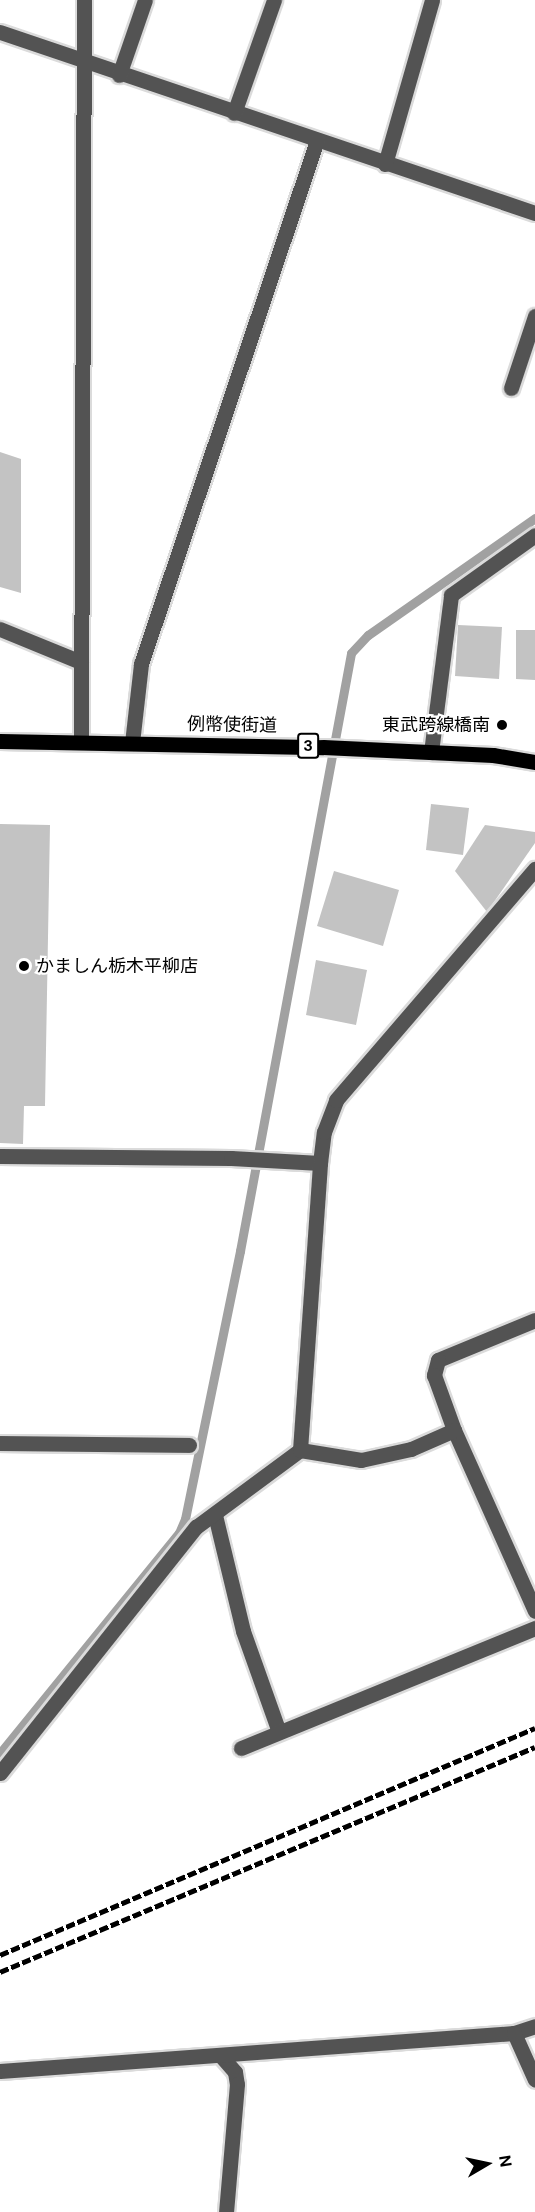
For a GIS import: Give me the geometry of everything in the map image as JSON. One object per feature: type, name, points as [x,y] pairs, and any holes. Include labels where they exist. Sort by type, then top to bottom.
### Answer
[{"type":"main road","name":"例幣使街道","points":[[0,741],[431,752],[535,762]]},
{"type":"street","points":[[81,742],[84,0]]},
{"type":"street","points":[[119,75],[145,0]]},
{"type":"street","points":[[234,113],[274,0]]},
{"type":"street","points":[[386,164],[432,0]]},
{"type":"street","points":[[0,32],[85,64],[535,213]]},
{"type":"street","points":[[132,743],[141,664],[316,140]]},
{"type":"street","points":[[511,388],[535,316]]},
{"type":"street","points":[[431,752],[451,595],[535,535]]},
{"type":"street","points":[[0,629],[81,662]]},
{"type":"street","points":[[300,1450],[320,1163],[324,1132],[336,1100],[535,869]]},
{"type":"street","points":[[0,1156],[231,1158],[320,1163]]},
{"type":"street","points":[[535,1320],[438,1360],[434,1375],[454,1430],[535,1611]]},
{"type":"street","points":[[0,1773],[196,1527],[300,1450],[361,1460],[411,1449],[454,1430]]},
{"type":"street","points":[[0,1443],[189,1445]]},
{"type":"street","points":[[215,1515],[243,1631],[279,1732]]},
{"type":"street","points":[[241,1748],[535,1628]]},
{"type":"street","points":[[0,2071],[222,2057],[514,2033],[535,2026]]},
{"type":"street","points":[[514,2033],[535,2080]]},
{"type":"street","points":[[222,2057],[235,2072],[237,2084],[226,2212]]},
{"type":"building","points":[[0,452],[21,459],[21,593],[0,587]]},
{"type":"building","points":[[458,625],[502,627],[499,679],[455,676]]},
{"type":"building","points":[[516,630],[535,630],[535,680],[516,679]]},
{"type":"building","points":[[431,804],[469,808],[463,855],[426,850]]},
{"type":"building","name":"かましん栃木平柳店","points":[[0,824],[50,825],[45,1106],[24,1106],[23,1144],[0,1143]]},
{"type":"building","points":[[485,825],[535,832],[535,843],[487,912],[455,871]]},
{"type":"building","points":[[334,871],[399,890],[383,946],[317,926]]},
{"type":"building","points":[[316,960],[367,970],[356,1025],[306,1015]]},
{"type":"waterway","points":[[0,1753],[179,1533],[185,1519],[240,1251],[351,653],[368,635],[535,518]]},
{"type":"railway","points":[[0,1955],[535,1728]]},
{"type":"railway","points":[[0,1972],[535,1747]]},
{"type":"place","name":"東武跨線橋南","points":[[502,725]]},
{"type":"place","name":"かましん栃木平柳店","points":[[24,966]]}]
